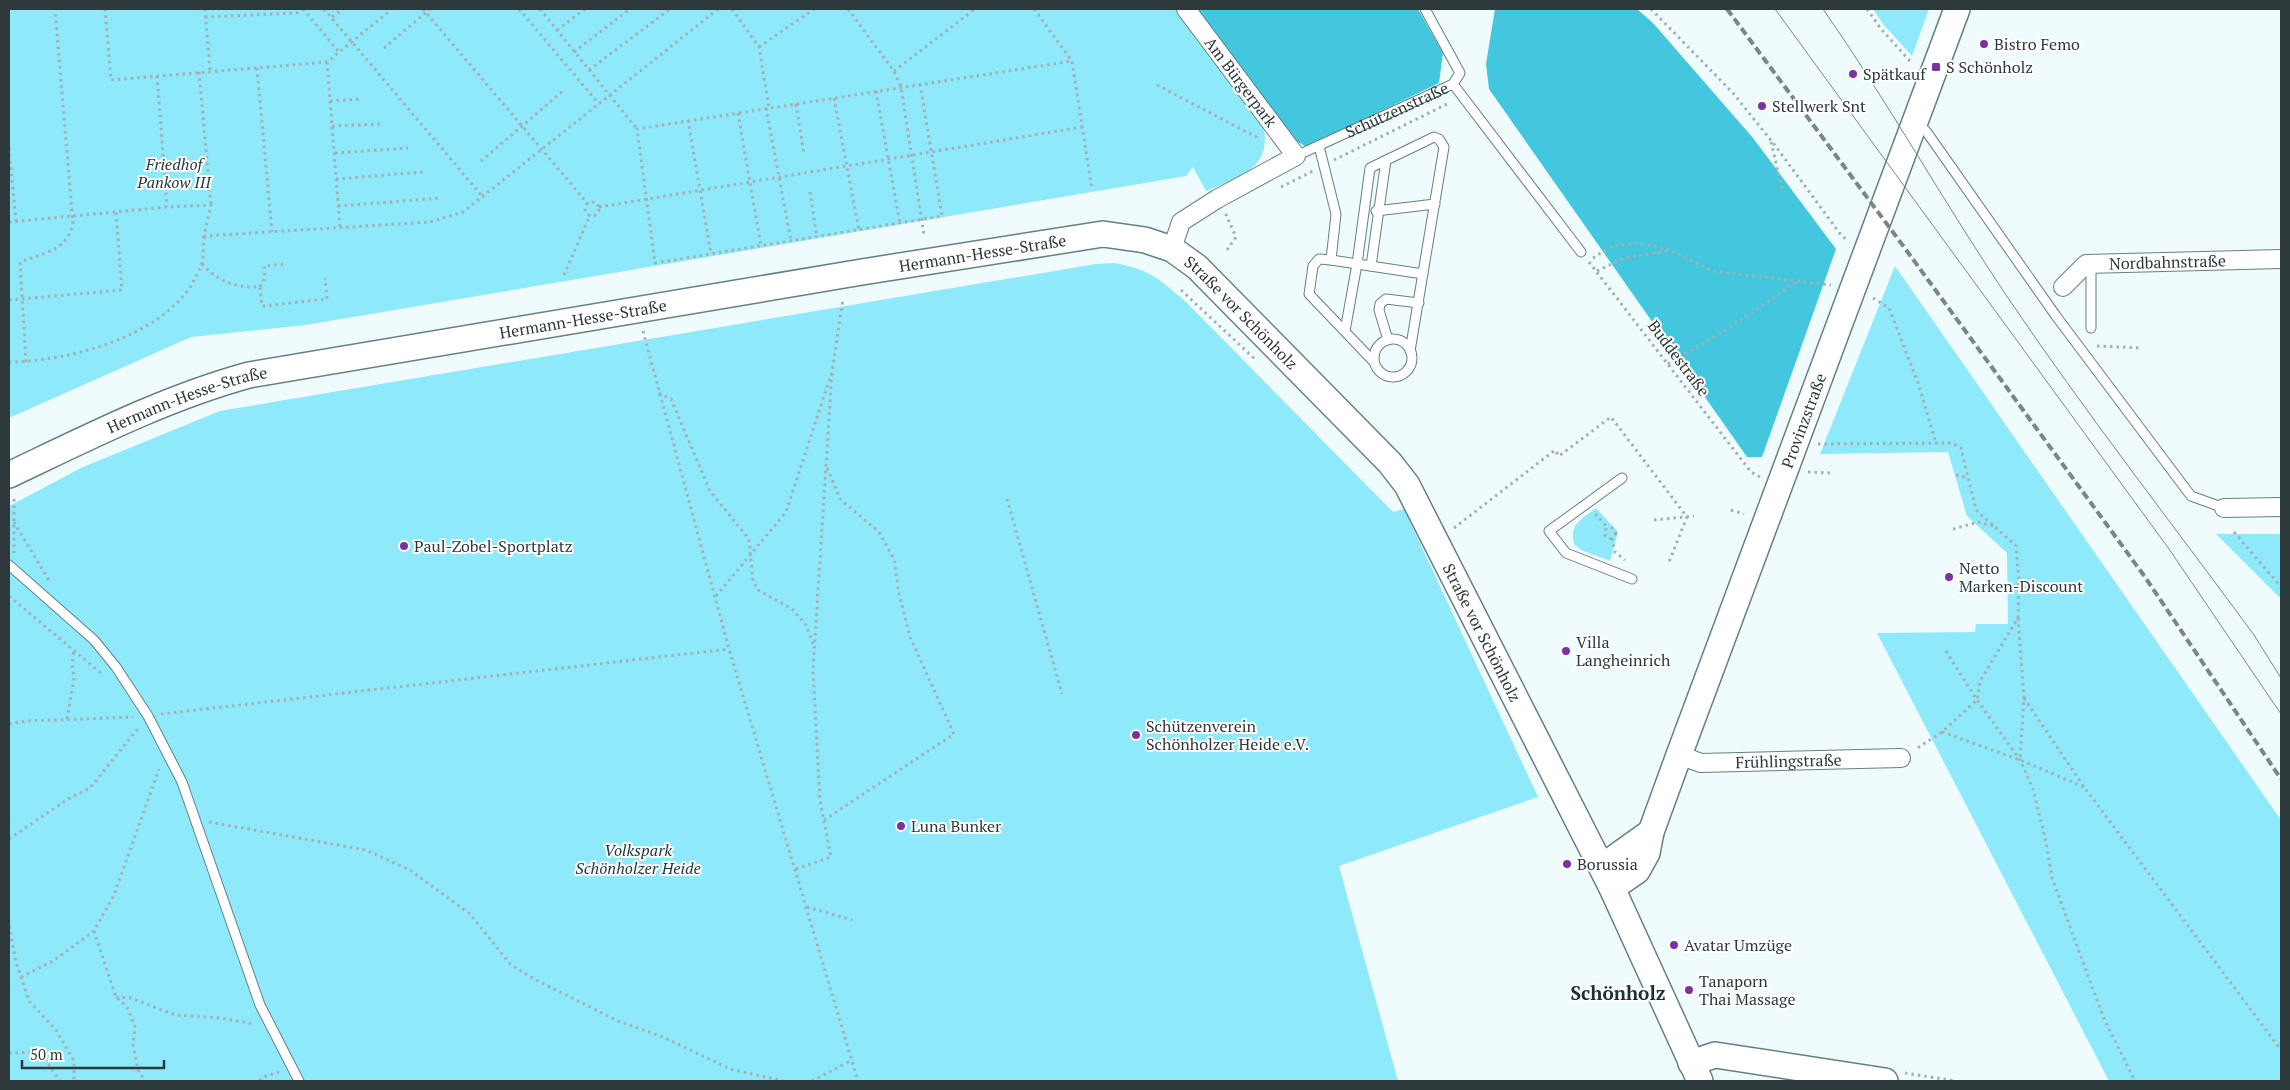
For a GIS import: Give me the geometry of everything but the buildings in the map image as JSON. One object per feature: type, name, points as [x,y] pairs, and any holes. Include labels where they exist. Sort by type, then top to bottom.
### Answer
[{"type":"main road","name":"Provinzstraße","points":[[1607,877],[1637,870],[1648,853],[1651,832],[1679,755],[1957,9]]},
{"type":"main road","name":"Hermann-Hesse-Straße","points":[[11,487],[105,430],[205,387],[249,375],[862,272],[1103,234],[1122,235],[1146,240],[1172,249]]},
{"type":"main road","name":"Straße vor Schönholz","points":[[1172,249],[1197,267],[1390,463],[1407,485],[1607,877],[1695,1072]]},
{"type":"main road","points":[[1695,1072],[1715,1055],[1885,1081]]},
{"type":"street","name":"Am Bürgerpark","points":[[1186,9],[1296,156]]},
{"type":"street","name":"Schützenstraße","points":[[1172,249],[1181,222],[1217,199],[1296,156]]},
{"type":"street","name":"Nordbahnstraße","points":[[2063,287],[2086,264],[2281,259]]},
{"type":"street","points":[[2224,508],[2281,507]]},
{"type":"street","name":"Frühlingstraße","points":[[1679,755],[1701,763],[1901,758]]},
{"type":"lane","points":[[1425,9],[1460,73],[1453,84]]},
{"type":"lane","name":"Schützenstraße","points":[[1296,156],[1453,84],[1581,252]]},
{"type":"lane","points":[[1915,122],[1926,131],[2056,316],[2191,496],[2224,508]]},
{"type":"lane","points":[[1345,331],[1357,264],[1365,213],[1370,168],[1428,138],[1434,137],[1439,139],[1444,146],[1424,274],[1410,351],[1411,363],[1408,369],[1398,376],[1386,376],[1381,373],[1374,362],[1309,294],[1313,266],[1319,259],[1331,260],[1357,264],[1424,274]]},
{"type":"lane","points":[[1319,146],[1336,214],[1331,260]]},
{"type":"lane","points":[[1371,266],[1386,160]]},
{"type":"lane","points":[[1365,213],[1435,204]]},
{"type":"lane","points":[[2091,264],[2091,328]]},
{"type":"lane","points":[[1388,340],[1379,310],[1380,304],[1386,299],[1419,303]]},
{"type":"lane","points":[[1374,362],[1378,346],[1388,340],[1404,343],[1410,351]]},
{"type":"lane","points":[[1622,478],[1549,530],[1566,553],[1632,579]]},
{"type":"lane","points":[[11,567],[58,607],[104,652],[148,716],[182,782],[254,991],[270,1027],[299,1081]]},
{"type":"path","points":[[26,362],[20,262],[54,250],[65,242],[70,235],[73,224],[54,9]]},
{"type":"path","points":[[105,9],[111,80],[327,62],[392,9]]},
{"type":"path","points":[[205,9],[210,71]]},
{"type":"path","points":[[205,17],[297,12],[299,9]]},
{"type":"path","points":[[303,9],[339,52]]},
{"type":"path","points":[[324,9],[482,196]]},
{"type":"path","points":[[332,17],[343,9]]},
{"type":"path","points":[[384,48],[425,10],[430,9]]},
{"type":"path","points":[[520,9],[598,104]]},
{"type":"path","points":[[540,9],[637,128],[648,199],[655,263],[942,216],[920,84]]},
{"type":"path","points":[[557,30],[585,9]]},
{"type":"path","points":[[574,52],[630,9]]},
{"type":"path","points":[[589,70],[670,9]]},
{"type":"path","points":[[204,236],[430,222],[463,212],[718,9]]},
{"type":"path","points":[[732,9],[759,47],[767,108],[791,241]]},
{"type":"path","points":[[759,47],[814,9]]},
{"type":"path","points":[[848,9],[894,71],[901,87],[924,235]]},
{"type":"path","points":[[894,71],[975,9]]},
{"type":"path","points":[[1034,9],[1072,61],[1092,190]]},
{"type":"path","points":[[1651,9],[1733,93],[1770,139],[1840,235],[1847,240]]},
{"type":"path","points":[[1867,9],[1881,29],[1909,60],[1914,62]]},
{"type":"path","points":[[425,10],[588,204]]},
{"type":"path","points":[[637,128],[1072,61]]},
{"type":"path","points":[[327,62],[340,228]]},
{"type":"path","points":[[257,68],[272,232]]},
{"type":"path","points":[[9,362],[26,362],[86,350],[118,340],[148,325],[170,310],[190,287],[202,264],[204,236],[211,205],[199,72]]},
{"type":"path","points":[[157,76],[167,207]]},
{"type":"path","points":[[1157,85],[1262,140]]},
{"type":"path","points":[[481,161],[563,91]]},
{"type":"path","points":[[876,91],[900,224]]},
{"type":"path","points":[[834,98],[860,230]]},
{"type":"path","points":[[330,101],[362,99]]},
{"type":"path","points":[[1307,174],[1449,103],[1464,99]]},
{"type":"path","points":[[796,104],[804,154]]},
{"type":"path","points":[[738,113],[761,246]]},
{"type":"path","points":[[688,120],[711,254]]},
{"type":"path","points":[[332,126],[382,124]]},
{"type":"path","points":[[599,207],[1082,127]]},
{"type":"path","points":[[1770,139],[1782,192]]},
{"type":"path","points":[[9,148],[16,221]]},
{"type":"path","points":[[334,153],[408,148]]},
{"type":"path","points":[[336,179],[424,172]]},
{"type":"path","points":[[810,192],[817,237]]},
{"type":"path","points":[[338,206],[440,198]]},
{"type":"path","points":[[588,204],[594,202],[599,207]]},
{"type":"path","points":[[588,204],[586,210],[590,215]]},
{"type":"path","points":[[9,222],[167,207],[211,205]]},
{"type":"path","points":[[590,215],[597,213],[599,207]]},
{"type":"path","points":[[9,300],[122,290],[116,212]]},
{"type":"path","points":[[564,275],[590,215]]},
{"type":"path","points":[[1226,215],[1236,237],[1227,250]]},
{"type":"path","points":[[1589,261],[1614,245],[1640,243],[1670,250],[1712,271],[1832,285]]},
{"type":"path","points":[[1597,271],[1624,258],[1670,250]]},
{"type":"path","name":"Buddestraße","points":[[1581,252],[1750,472],[1759,477]]},
{"type":"path","points":[[202,264],[211,274],[225,282],[244,288],[260,287]]},
{"type":"path","points":[[286,264],[264,266],[265,278],[260,287],[262,306],[327,299],[325,278]]},
{"type":"path","points":[[1668,364],[1729,328],[1798,281]]},
{"type":"path","points":[[1181,290],[1258,363]]},
{"type":"path","points":[[1873,298],[1889,308],[1918,383],[1936,443]]},
{"type":"path","points":[[796,869],[831,857],[820,800],[813,669],[832,372],[843,299]]},
{"type":"path","points":[[2091,328],[2092,346],[2140,348]]},
{"type":"path","points":[[643,331],[729,648],[858,1081]]},
{"type":"path","points":[[716,596],[786,512],[832,372]]},
{"type":"path","points":[[659,393],[671,398],[710,491],[749,539],[753,581],[758,590],[792,609],[806,625],[814,646]]},
{"type":"path","points":[[1454,528],[1555,450],[1560,456],[1611,417],[1686,517]]},
{"type":"path","points":[[1818,444],[1951,443],[1961,448],[1976,510],[2016,546],[2019,580],[2018,618],[2024,698],[2020,760]]},
{"type":"path","points":[[824,820],[954,734],[910,637],[898,594],[894,559],[879,532],[840,499],[826,465]]},
{"type":"path","points":[[1808,472],[1831,473]]},
{"type":"path","points":[[1956,475],[1968,478]]},
{"type":"path","points":[[11,487],[14,522],[11,567]]},
{"type":"path","points":[[1007,499],[1062,694]]},
{"type":"path","points":[[1731,510],[1744,514]]},
{"type":"path","points":[[1654,520],[1694,516]]},
{"type":"path","points":[[1669,562],[1686,517]]},
{"type":"path","points":[[14,522],[55,589],[58,607]]},
{"type":"path","points":[[1953,528],[1978,522],[1995,527]]},
{"type":"path","points":[[2234,532],[2281,586]]},
{"type":"path","points":[[1612,538],[1615,552],[1631,563]]},
{"type":"path","points":[[9,596],[105,677]]},
{"type":"path","points":[[1901,758],[1942,732],[1977,700],[1980,681],[2018,618]]},
{"type":"path","points":[[9,724],[67,719],[148,716],[729,648]]},
{"type":"path","points":[[67,719],[74,679],[72,664],[74,650]]},
{"type":"path","points":[[1946,651],[1977,700],[2020,760],[2033,789],[2046,842],[2052,878],[2086,973],[2124,1060],[2136,1081]]},
{"type":"path","points":[[2024,698],[2084,787],[2281,1050]]},
{"type":"path","points":[[9,839],[68,799],[90,788],[148,716]]},
{"type":"path","points":[[1942,732],[2020,760],[2084,787]]},
{"type":"path","points":[[21,977],[53,961],[94,931],[114,896],[129,857],[161,765],[164,745]]},
{"type":"path","points":[[194,819],[366,850],[375,854],[410,870],[450,897],[470,914],[510,965],[536,980],[618,1021],[663,1037],[730,1069],[783,1081]]},
{"type":"path","points":[[807,907],[852,920]]},
{"type":"path","points":[[9,926],[21,977],[29,1001],[56,1030],[74,1061],[74,1081]]},
{"type":"path","points":[[94,931],[116,997],[127,1007],[135,1026],[133,1045],[138,1070],[145,1081]]},
{"type":"path","points":[[116,997],[131,998],[175,1014],[220,1018],[270,1027]]},
{"type":"path","points":[[9,1052],[40,1052],[60,1081]]},
{"type":"path","points":[[812,1081],[852,1060]]},
{"type":"path","points":[[260,1081],[263,1077],[276,1072],[292,1070]]},
{"type":"green space","name":"Friedhof Pankow III","points":[[9,9],[1177,9],[1263,123],[1265,139],[1259,161],[1251,169],[1231,181],[1206,191],[1193,167],[1186,176],[306,325],[191,337],[9,418]]},
{"type":"green space","points":[[1873,9],[1929,9],[1912,56],[1883,24]]},
{"type":"green space","name":"Volkspark Schönholzer Heide","points":[[1115,263],[1154,276],[1177,294],[1393,512],[1404,509],[1538,797],[1339,866],[1398,1081],[9,1081],[9,506],[83,467],[220,411],[1096,264]]},
{"type":"green space","points":[[1895,266],[2281,820],[2281,1081],[2109,1081],[1877,633],[1975,632],[1976,624],[2008,624],[2007,553],[1967,516],[1948,452],[1820,454]]},
{"type":"green space","points":[[1596,508],[1618,532],[1610,561],[1581,550],[1574,544],[1573,531],[1575,527]]},
{"type":"green space","points":[[2216,534],[2281,534],[2281,599]]},
{"type":"shaded area","points":[[1191,9],[1418,9],[1443,53],[1439,83],[1307,147],[1290,138]]},
{"type":"shaded area","points":[[1495,9],[1637,9],[1653,23],[1753,138],[1836,249],[1762,457],[1747,457],[1489,89],[1486,64]]},
{"type":"tram line","points":[[1775,9],[2169,549],[2281,714]]},
{"type":"tram line","points":[[1823,9],[2036,339],[2254,635],[2281,678]]},
{"type":"railway","points":[[1727,9],[2145,577],[2281,779]]},
{"type":"place","name":"Bistro Femo","points":[[1984,44]]},
{"type":"place","name":"S Schönholz","points":[[1936,67]]},
{"type":"place","name":"Spätkauf","points":[[1853,74]]},
{"type":"place","name":"Stellwerk Snt","points":[[1762,106]]},
{"type":"place","name":"Paul-Zobel-Sportplatz","points":[[404,546]]},
{"type":"place","name":"Netto Marken-Discount","points":[[1949,577]]},
{"type":"place","name":"Villa Langheinrich","points":[[1566,651]]},
{"type":"place","name":"Schützenverein Schönholzer Heide e.V.","points":[[1136,735]]},
{"type":"place","name":"Luna Bunker","points":[[901,826]]},
{"type":"place","name":"Borussia","points":[[1567,864]]},
{"type":"place","name":"Avatar Umzüge","points":[[1674,945]]},
{"type":"place","name":"Tanaporn Thai Massage","points":[[1689,990]]},
{"type":"district","name":"Schönholz","points":[[1618,993]]}]
